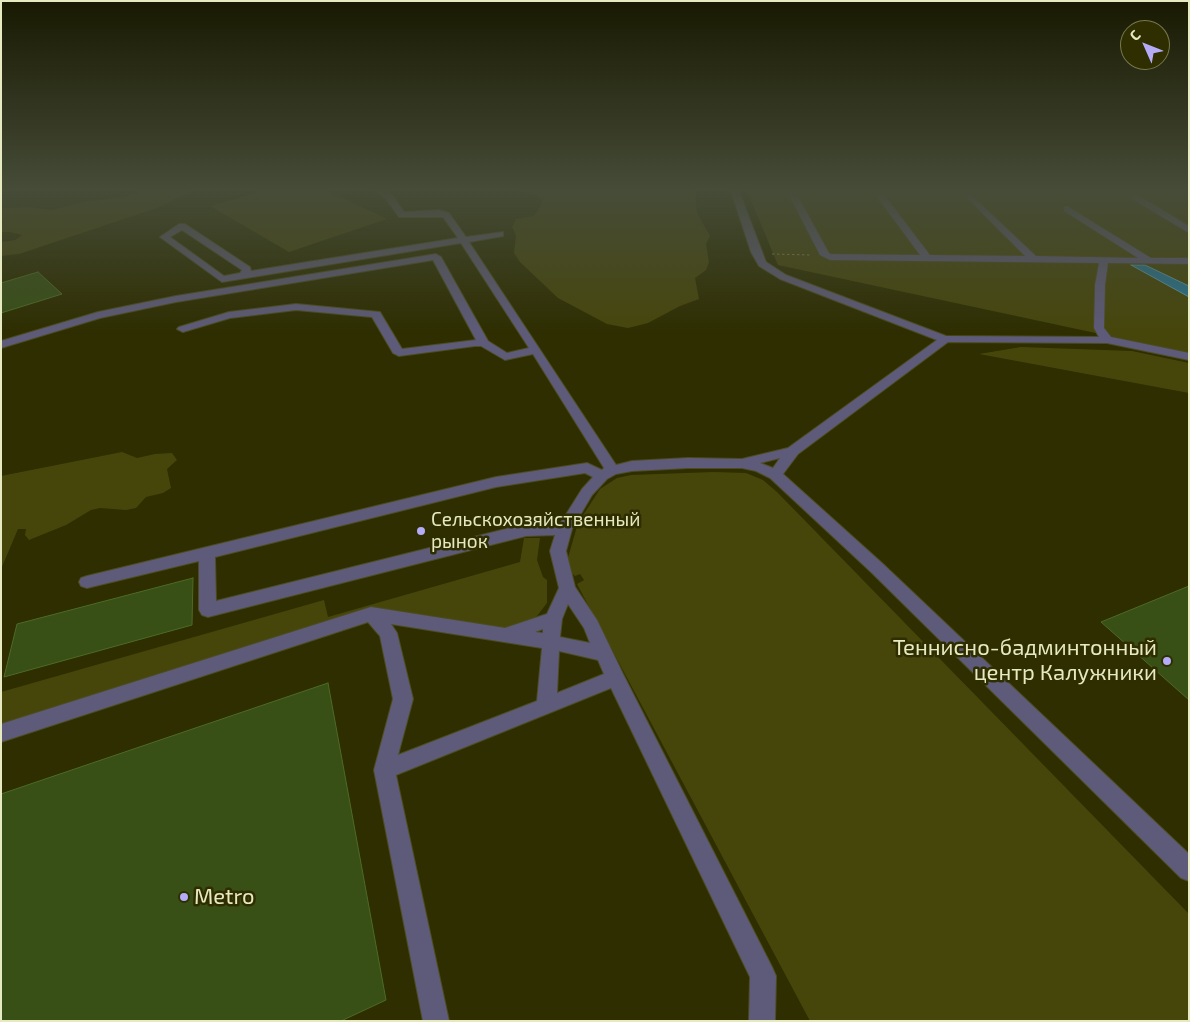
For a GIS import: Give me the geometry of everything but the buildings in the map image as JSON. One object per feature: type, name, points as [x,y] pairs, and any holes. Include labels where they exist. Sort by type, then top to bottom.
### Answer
[{"type":"street","points":[[166,239],[222,279],[471,239]]},
{"type":"street","points":[[201,239],[247,269],[244,275]]},
{"type":"street","points":[[751,239],[762,264],[783,277],[945,339],[1107,340],[1189,357]]},
{"type":"street","points":[[816,239],[825,255],[1189,261]]},
{"type":"street","points":[[913,239],[927,258]]},
{"type":"street","points":[[1013,239],[1033,259]]},
{"type":"street","points":[[1114,239],[1148,260]]},
{"type":"street","points":[[463,240],[588,430],[607,473]]},
{"type":"street","points":[[1,345],[98,315],[176,299],[436,257],[484,343],[505,358],[535,350]]},
{"type":"street","points":[[1104,260],[1100,285],[1099,328],[1107,340]]},
{"type":"street","points":[[183,329],[229,315],[296,308],[376,314],[399,353],[484,343]]},
{"type":"street","points":[[775,474],[793,451],[945,339]]},
{"type":"street","points":[[762,1021],[763,976],[615,678],[591,625],[567,588],[558,551],[564,529],[588,492],[607,473],[632,466],[742,463],[793,451]]},
{"type":"street","points":[[742,463],[762,468],[775,474],[877,568],[1189,870]]},
{"type":"street","points":[[87,582],[496,482],[587,468],[607,473]]},
{"type":"street","points":[[207,553],[208,610],[526,530],[564,529]]},
{"type":"street","points":[[546,706],[553,619],[567,588]]},
{"type":"street","points":[[1,734],[371,614],[551,642],[604,654]]},
{"type":"street","points":[[371,614],[388,633],[403,699],[384,770],[436,1021]]},
{"type":"street","points":[[504,635],[553,619]]},
{"type":"street","points":[[384,770],[615,678]]},
{"type":"path","points":[[756,252],[825,255]]},
{"type":"shaded area","points":[[65,239],[19,254],[1,256],[1,242]]},
{"type":"shaded area","points":[[266,239],[329,239],[289,252]]},
{"type":"shaded area","points":[[516,239],[709,239],[706,244],[709,262],[706,270],[695,278],[699,299],[680,306],[648,323],[628,328],[607,324],[558,298],[520,262],[514,253]]},
{"type":"shaded area","points":[[767,239],[1189,239],[1189,353],[778,265]]},
{"type":"shaded area","points":[[1021,347],[1132,351],[1189,363],[1189,393],[979,354]]},
{"type":"shaded area","points":[[122,452],[137,458],[172,453],[177,460],[167,469],[171,488],[163,493],[146,497],[136,508],[126,510],[100,508],[91,510],[66,525],[29,540],[25,535],[26,529],[18,529],[1,569],[1,476]]},
{"type":"shaded area","points":[[714,472],[746,473],[763,480],[777,492],[1189,914],[1189,1021],[810,1021],[577,584],[584,580],[580,574],[575,576],[568,570],[567,561],[578,523],[600,489],[617,478],[631,475]]},
{"type":"shaded area","points":[[524,538],[540,538],[537,560],[543,577],[547,580],[547,603],[537,616],[522,626],[501,630],[376,608],[1,727],[1,692],[324,600],[328,617],[520,562]]},
{"type":"water","points":[[1131,265],[1145,265],[1189,286],[1189,297]]},
{"type":"place","name":"Сельскохозяйственный рынок","points":[[421,531]]},
{"type":"place","name":"Теннисно-бадминтонный центр Калужники","points":[[1167,661]]},
{"type":"place","name":"Metro","points":[[184,897]]}]
